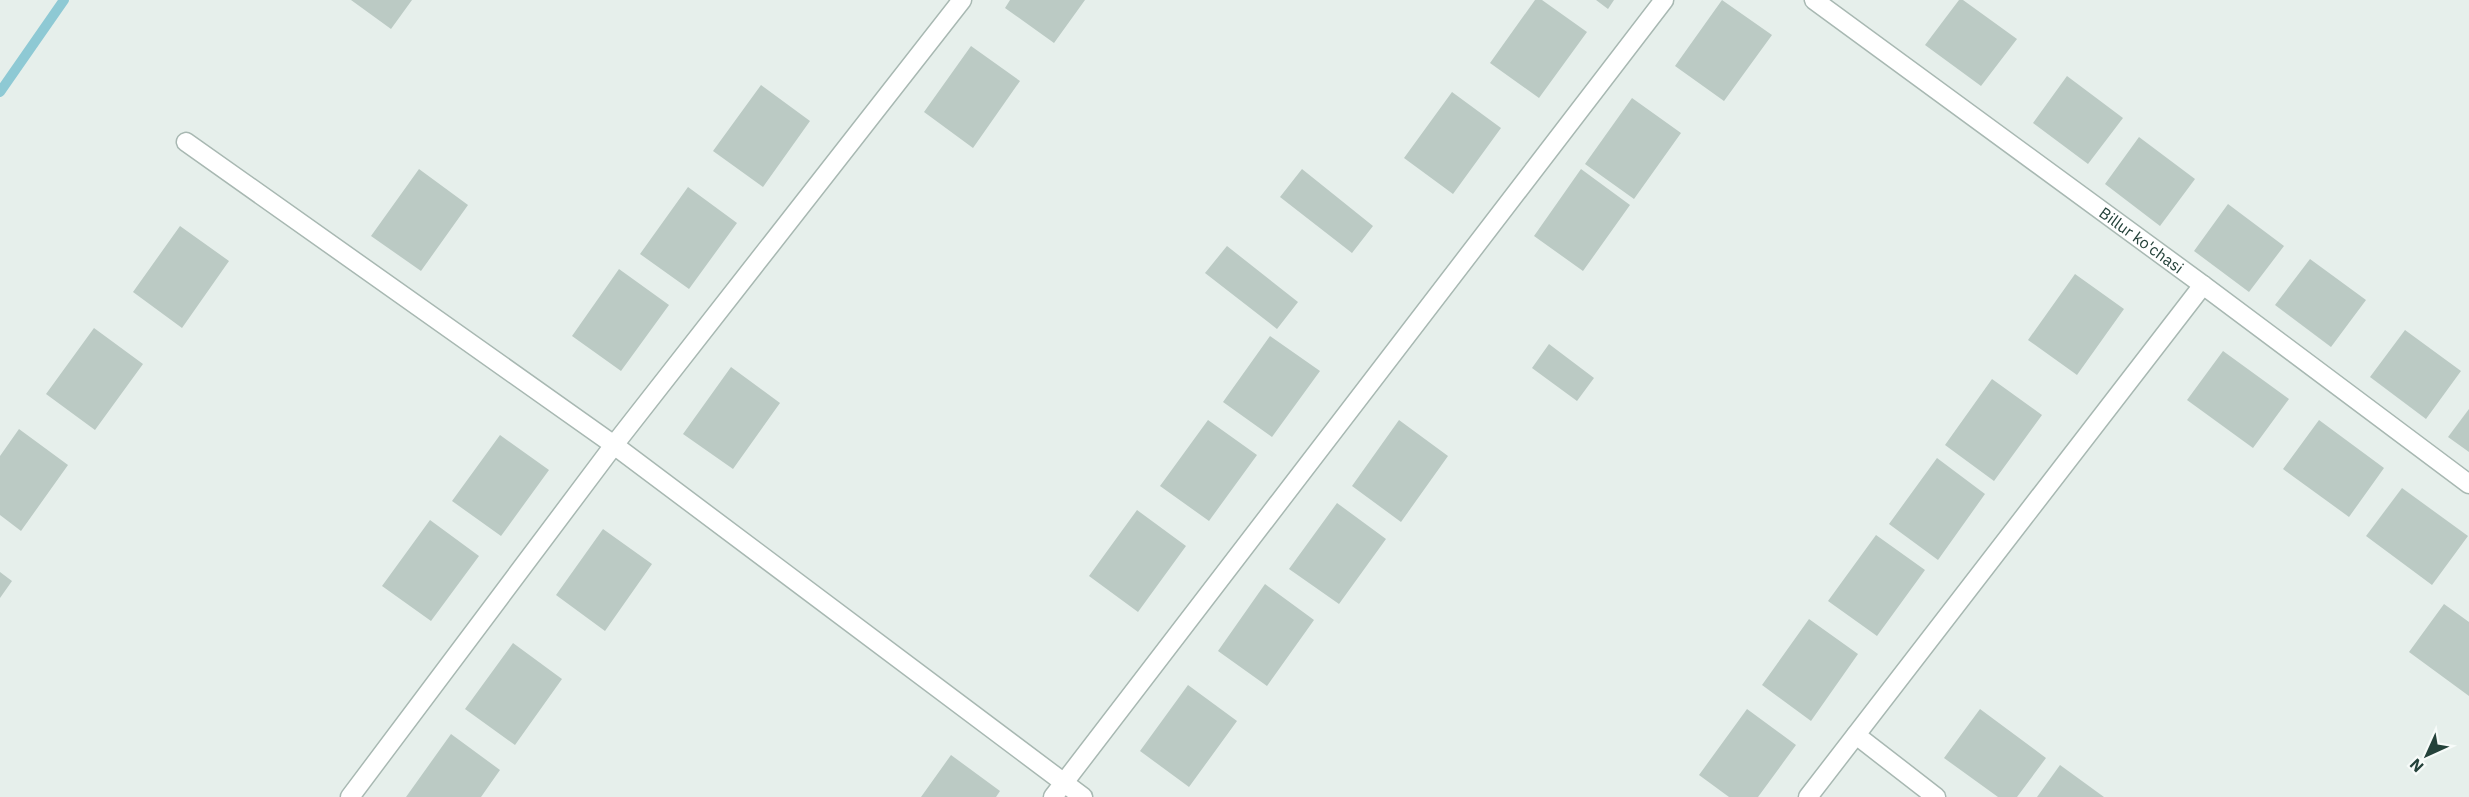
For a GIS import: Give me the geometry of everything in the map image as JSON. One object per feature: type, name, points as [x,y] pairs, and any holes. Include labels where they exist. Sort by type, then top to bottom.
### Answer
[{"type":"street","points":[[350,797],[614,445],[962,0]]},
{"type":"street","points":[[1059,790],[1664,0]]},
{"type":"street","name":"Billur ko'chasi","points":[[1814,0],[2203,285],[2469,484]]},
{"type":"street","points":[[186,142],[614,445],[1059,790],[1083,797]]},
{"type":"street","points":[[1808,797],[2203,285]]},
{"type":"street","points":[[1856,735],[1936,797]]},
{"type":"building","points":[[351,0],[412,0],[391,29]]},
{"type":"building","points":[[1010,0],[1085,0],[1054,43],[1005,8]]},
{"type":"building","points":[[1535,0],[1542,0],[1587,32],[1539,98],[1490,63]]},
{"type":"building","points":[[1596,0],[1614,0],[1608,9]]},
{"type":"building","points":[[1722,0],[1772,35],[1724,101],[1675,66]]},
{"type":"building","points":[[1959,0],[1963,0],[2017,39],[1981,86],[1925,45]]},
{"type":"building","points":[[971,46],[1020,81],[973,148],[924,112]]},
{"type":"building","points":[[2067,76],[2123,118],[2088,164],[2033,123]]},
{"type":"building","points":[[761,85],[810,121],[763,187],[713,151]]},
{"type":"building","points":[[1452,92],[1501,128],[1453,194],[1404,158]]},
{"type":"building","points":[[1632,98],[1681,133],[1634,199],[1585,164]]},
{"type":"building","points":[[2139,137],[2195,179],[2160,226],[2105,184]]},
{"type":"building","points":[[419,169],[468,205],[421,271],[371,236]]},
{"type":"building","points":[[1302,169],[1373,226],[1352,253],[1280,197]]},
{"type":"building","points":[[1581,169],[1630,205],[1583,271],[1534,236]]},
{"type":"building","points":[[688,187],[737,223],[689,289],[640,254]]},
{"type":"building","points":[[2228,204],[2284,246],[2249,292],[2194,251]]},
{"type":"building","points":[[180,226],[229,261],[182,328],[133,292]]},
{"type":"building","points":[[1227,246],[1298,302],[1277,329],[1205,273]]},
{"type":"building","points":[[2310,259],[2366,300],[2331,347],[2275,305]]},
{"type":"building","points":[[619,269],[669,305],[621,371],[572,336]]},
{"type":"building","points":[[2075,274],[2124,309],[2077,375],[2028,340]]},
{"type":"building","points":[[94,328],[143,364],[95,430],[46,394]]},
{"type":"building","points":[[2405,330],[2461,371],[2426,419],[2370,377]]},
{"type":"building","points":[[1270,336],[1320,371],[1272,437],[1223,402]]},
{"type":"building","points":[[1549,344],[1594,378],[1577,401],[1532,368]]},
{"type":"building","points":[[2223,351],[2289,399],[2253,448],[2187,400]]},
{"type":"building","points":[[731,367],[780,403],[733,469],[683,434]]},
{"type":"building","points":[[1992,379],[2042,415],[1994,481],[1945,445]]},
{"type":"building","points":[[2469,409],[2469,452],[2448,437]]},
{"type":"building","points":[[1208,420],[1257,455],[1209,521],[1160,486]]},
{"type":"building","points":[[1399,420],[1448,456],[1401,522],[1352,486]]},
{"type":"building","points":[[2319,420],[2384,468],[2349,517],[2283,469]]},
{"type":"building","points":[[19,429],[68,465],[21,531],[0,515],[0,456]]},
{"type":"building","points":[[500,435],[549,470],[501,536],[452,501]]},
{"type":"building","points":[[1937,458],[1985,494],[1938,560],[1889,524]]},
{"type":"building","points":[[2402,488],[2468,536],[2432,585],[2366,536]]},
{"type":"building","points":[[1337,503],[1386,539],[1339,604],[1289,569]]},
{"type":"building","points":[[1137,510],[1186,546],[1138,612],[1089,576]]},
{"type":"building","points":[[430,520],[479,556],[431,621],[382,586]]},
{"type":"building","points":[[603,529],[652,564],[605,631],[556,595]]},
{"type":"building","points":[[1876,535],[1925,570],[1877,636],[1828,601]]},
{"type":"building","points":[[0,572],[12,581],[0,598]]},
{"type":"building","points":[[1265,584],[1314,620],[1267,686],[1218,651]]},
{"type":"building","points":[[2444,604],[2469,622],[2469,696],[2409,652]]},
{"type":"building","points":[[1809,619],[1858,654],[1811,721],[1762,685]]},
{"type":"building","points":[[513,643],[562,679],[515,745],[465,709]]},
{"type":"building","points":[[1188,685],[1237,721],[1189,787],[1140,751]]},
{"type":"building","points":[[1747,709],[1796,745],[1758,797],[1729,797],[1699,775]]},
{"type":"building","points":[[1980,709],[2046,758],[2017,797],[1998,797],[1944,758]]},
{"type":"building","points":[[451,734],[500,770],[481,797],[406,797]]},
{"type":"building","points":[[951,755],[1000,791],[996,797],[921,797]]},
{"type":"building","points":[[2060,765],[2104,797],[2037,797]]},
{"type":"waterway","points":[[0,92],[64,0]]}]
